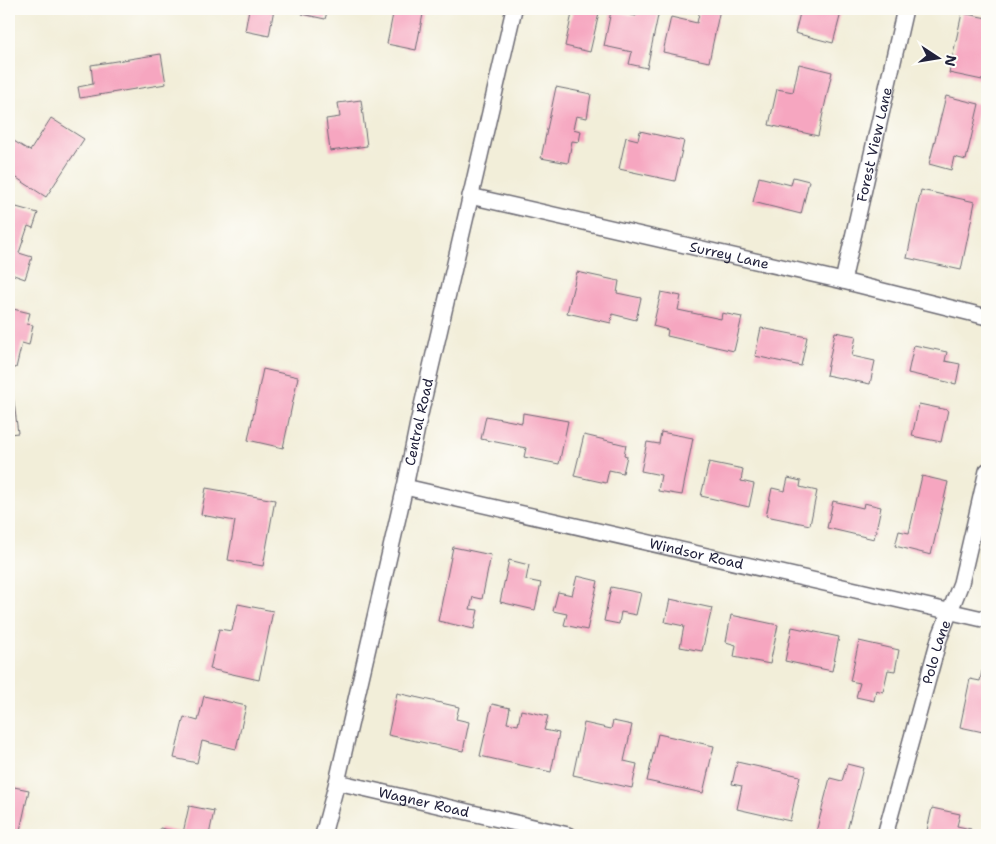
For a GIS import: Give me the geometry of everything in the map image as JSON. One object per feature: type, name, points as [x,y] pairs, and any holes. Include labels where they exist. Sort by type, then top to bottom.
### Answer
[{"type":"street","name":"Central Road","points":[[323,835],[337,782],[514,9]]},
{"type":"street","name":"Forest View Lane","points":[[843,281],[905,9]]},
{"type":"street","name":"Surrey Lane","points":[[470,196],[843,281],[987,317]]},
{"type":"street","name":"Polo Lane","points":[[885,835],[939,639],[961,583],[987,470]]},
{"type":"street","name":"Windsor Road","points":[[405,487],[987,620]]},
{"type":"street","name":"Wagner Road","points":[[337,782],[568,835]]},
{"type":"building","points":[[249,9],[274,9],[269,36],[245,31]]},
{"type":"building","points":[[303,9],[328,9],[325,19],[302,14]]},
{"type":"building","points":[[394,9],[424,9],[416,50],[387,44]]},
{"type":"building","points":[[573,9],[600,9],[590,52],[565,46]]},
{"type":"building","points":[[638,9],[659,11],[647,68],[629,64],[632,52],[604,46],[611,11],[636,16]]},
{"type":"building","points":[[700,9],[720,9],[709,62],[663,52],[671,17],[697,23]]},
{"type":"building","points":[[801,9],[842,9],[833,43],[795,33]]},
{"type":"building","points":[[962,13],[987,18],[987,81],[949,73]]},
{"type":"building","points":[[161,54],[166,84],[80,98],[78,87],[93,84],[91,65]]},
{"type":"building","points":[[799,64],[832,72],[818,136],[769,125],[777,89],[793,92]]},
{"type":"building","points":[[556,87],[591,94],[587,118],[576,116],[573,129],[581,131],[579,142],[572,141],[568,163],[541,158]]},
{"type":"building","points":[[946,96],[979,104],[966,160],[954,157],[951,170],[929,164]]},
{"type":"building","points":[[361,100],[367,146],[330,151],[326,119],[340,117],[338,103]]},
{"type":"building","points":[[51,118],[84,139],[46,197],[9,173],[9,138],[30,151]]},
{"type":"building","points":[[640,131],[684,141],[675,181],[619,169],[626,137],[638,140]]},
{"type":"building","points":[[759,177],[791,185],[793,177],[809,181],[801,214],[753,202]]},
{"type":"building","points":[[921,190],[975,202],[961,270],[907,258]]},
{"type":"building","points":[[9,205],[38,213],[33,228],[28,226],[19,253],[32,257],[25,279],[11,274],[9,280]]},
{"type":"building","points":[[577,272],[619,281],[617,293],[641,298],[636,320],[612,314],[611,323],[567,313]]},
{"type":"building","points":[[661,292],[681,296],[678,310],[721,319],[722,313],[742,317],[734,351],[667,336],[668,330],[653,326]]},
{"type":"building","points":[[9,308],[30,313],[27,324],[33,325],[29,345],[22,343],[16,368],[9,367]]},
{"type":"building","points":[[761,328],[807,337],[801,366],[755,356]]},
{"type":"building","points":[[835,332],[856,336],[852,356],[875,361],[870,384],[826,375]]},
{"type":"building","points":[[914,345],[947,352],[945,361],[960,364],[956,384],[908,373]]},
{"type":"building","points":[[263,369],[298,377],[283,448],[248,440]]},
{"type":"building","points":[[13,395],[18,433],[9,434],[9,396]]},
{"type":"building","points":[[919,404],[948,410],[941,442],[912,436]]},
{"type":"building","points":[[523,413],[568,421],[559,464],[524,457],[526,448],[481,439],[486,416],[522,423]]},
{"type":"building","points":[[661,432],[693,438],[682,495],[658,491],[661,475],[641,471],[647,442],[659,444]]},
{"type":"building","points":[[584,435],[626,445],[624,455],[627,456],[623,473],[609,470],[606,483],[574,476]]},
{"type":"building","points":[[709,462],[743,469],[741,481],[754,484],[749,507],[701,496]]},
{"type":"building","points":[[922,476],[948,482],[931,555],[895,546],[899,531],[909,533]]},
{"type":"building","points":[[788,478],[801,481],[800,487],[817,491],[810,525],[766,516],[772,488],[785,491]]},
{"type":"building","points":[[206,488],[275,500],[263,566],[228,560],[235,521],[201,515]]},
{"type":"building","points":[[833,501],[863,508],[864,503],[881,507],[874,539],[827,528]]},
{"type":"building","points":[[453,547],[491,555],[482,599],[473,597],[470,609],[478,610],[474,629],[438,621]]},
{"type":"building","points":[[509,560],[529,565],[526,580],[541,583],[535,610],[500,602]]},
{"type":"building","points":[[577,576],[598,581],[587,630],[564,625],[567,614],[553,611],[558,592],[572,595]]},
{"type":"building","points":[[611,587],[641,593],[636,615],[621,612],[619,624],[604,621]]},
{"type":"building","points":[[670,599],[712,608],[702,651],[680,647],[684,626],[665,622]]},
{"type":"building","points":[[238,604],[273,611],[259,680],[210,669],[219,629],[232,631]]},
{"type":"building","points":[[731,615],[778,625],[770,664],[734,657],[736,645],[726,642]]},
{"type":"building","points":[[792,627],[839,637],[832,671],[785,661]]},
{"type":"building","points":[[859,641],[899,650],[895,671],[888,670],[883,692],[876,690],[874,701],[856,697],[860,683],[850,681]]},
{"type":"building","points":[[982,671],[987,672],[987,722],[985,721],[983,732],[960,727],[970,679],[980,681]]},
{"type":"building","points":[[397,693],[459,707],[456,719],[469,722],[463,751],[388,735]]},
{"type":"building","points":[[204,696],[246,706],[236,749],[202,741],[197,763],[174,758],[184,717],[198,721]]},
{"type":"building","points":[[492,704],[510,708],[507,723],[518,725],[521,710],[548,716],[544,730],[559,733],[551,772],[480,756]]},
{"type":"building","points":[[613,721],[632,725],[624,761],[637,764],[632,788],[573,775],[584,723],[611,729]]},
{"type":"building","points":[[658,734],[714,746],[703,793],[647,781]]},
{"type":"building","points":[[737,762],[800,776],[790,821],[737,809],[742,786],[732,784]]},
{"type":"building","points":[[847,764],[863,768],[846,835],[830,835],[816,832],[830,778],[842,781]]},
{"type":"building","points":[[9,786],[29,790],[19,835],[9,834]]},
{"type":"building","points":[[189,806],[214,811],[209,835],[158,835],[160,828],[183,833]]},
{"type":"building","points":[[932,808],[960,814],[957,826],[971,829],[970,835],[926,835]]}]
